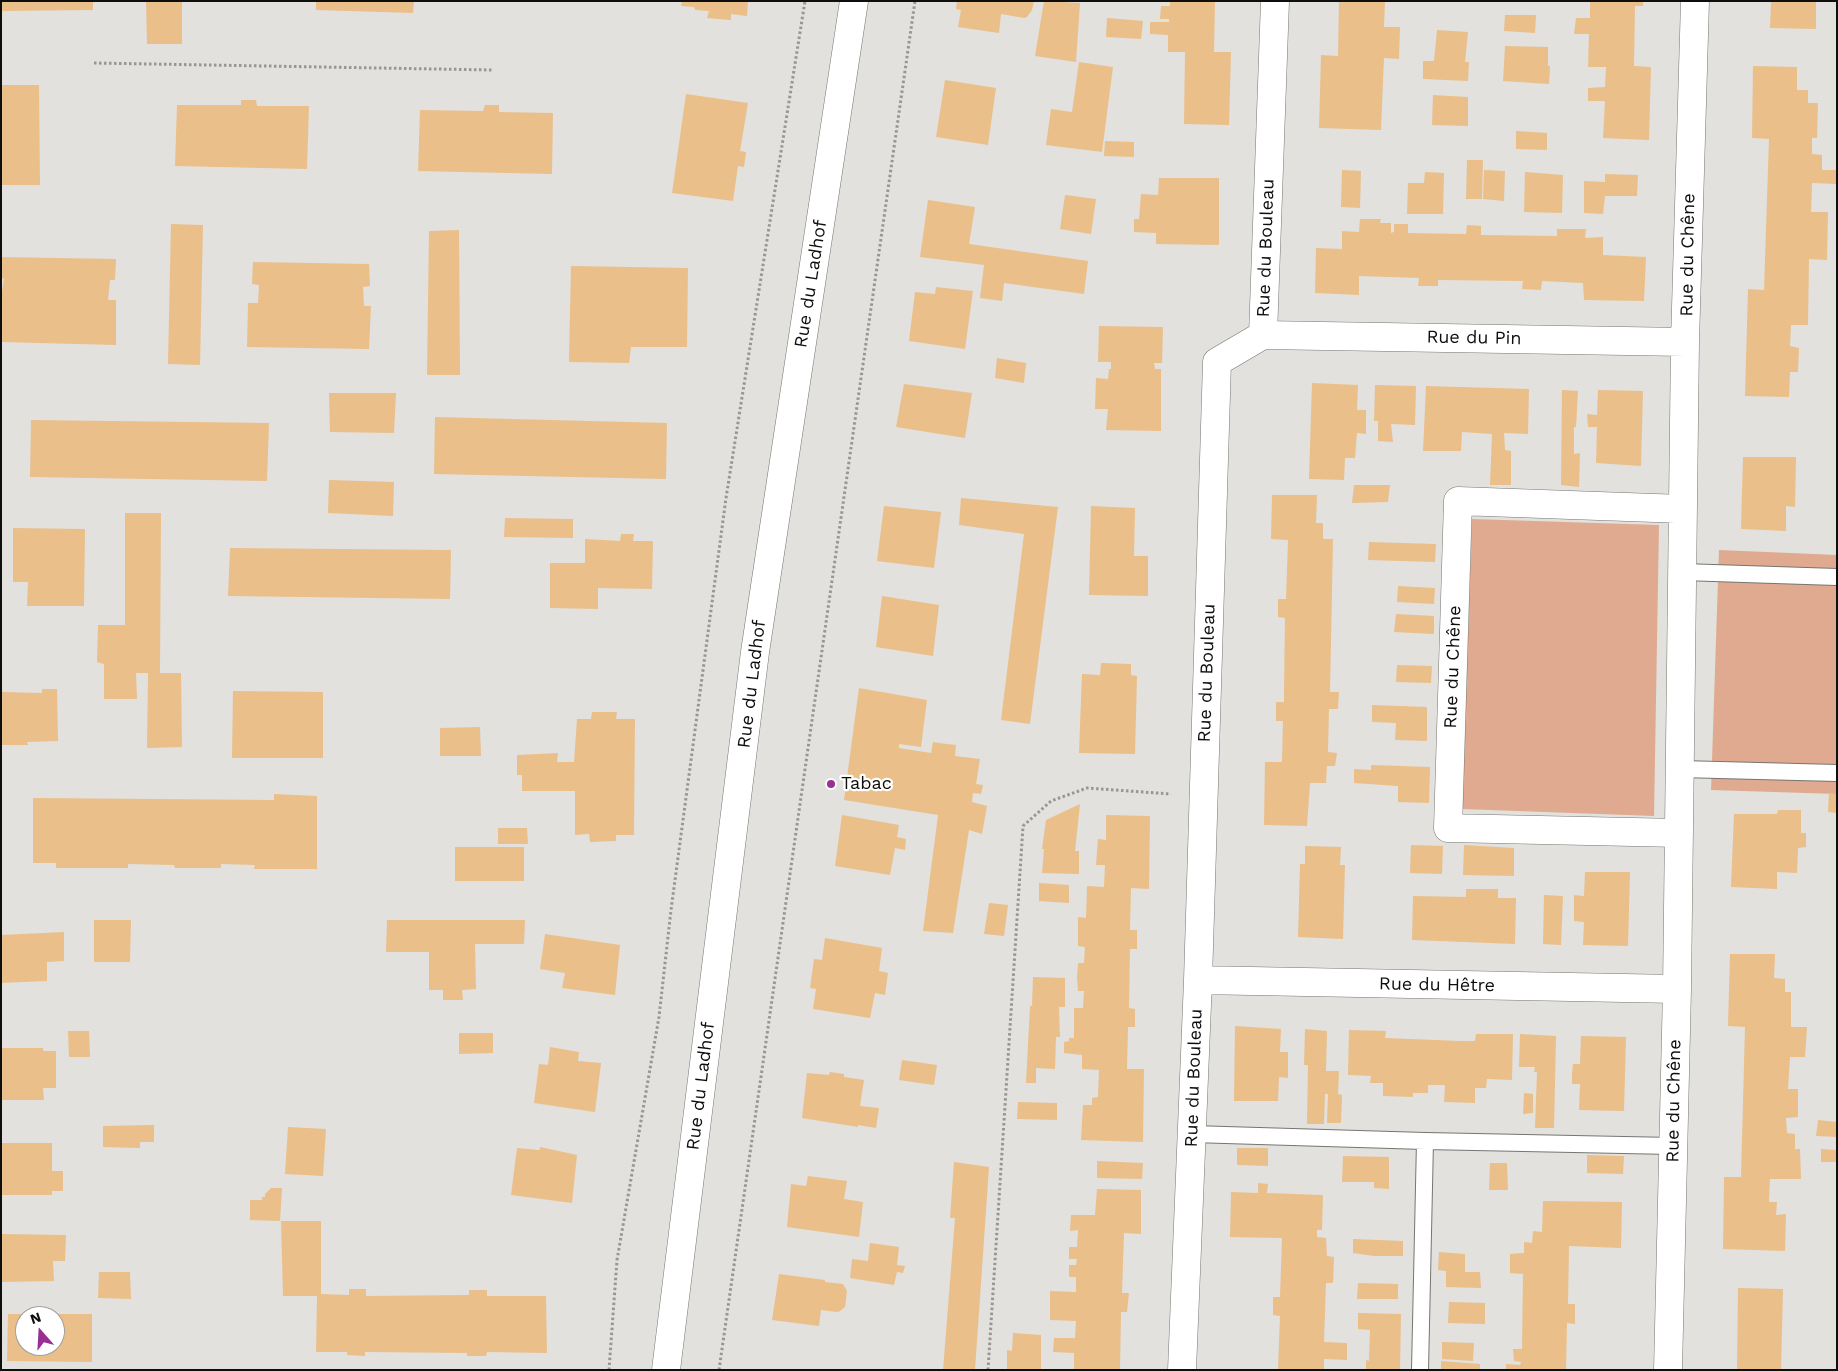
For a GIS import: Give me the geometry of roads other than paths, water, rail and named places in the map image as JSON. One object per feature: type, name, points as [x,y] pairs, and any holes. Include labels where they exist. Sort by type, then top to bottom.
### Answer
[{"type":"street","name":"Rue du Ladhof","points":[[666,1370],[755,652],[854,1]]},
{"type":"street","name":"Rue du Bouleau","points":[[1182,1370],[1198,980],[1217,362],[1262,335],[1275,1]]},
{"type":"street","name":"Rue du Chêne","points":[[1668,1370],[1677,989],[1685,342],[1695,1]]},
{"type":"street","name":"Rue du Pin","points":[[1262,335],[1685,342]]},
{"type":"street","name":"Rue du Chêne","points":[[1679,833],[1448,828],[1458,501],[1683,509]]},
{"type":"street","name":"Rue du Hêtre","points":[[1198,980],[1677,989]]},
{"type":"lane","points":[[1682,572],[1837,577]]},
{"type":"lane","points":[[1680,769],[1837,773]]},
{"type":"lane","points":[[1192,1134],[1673,1146]]},
{"type":"lane","points":[[1420,1370],[1426,1141]]},
{"type":"place","name":"Tabac","points":[[831,784]]}]
